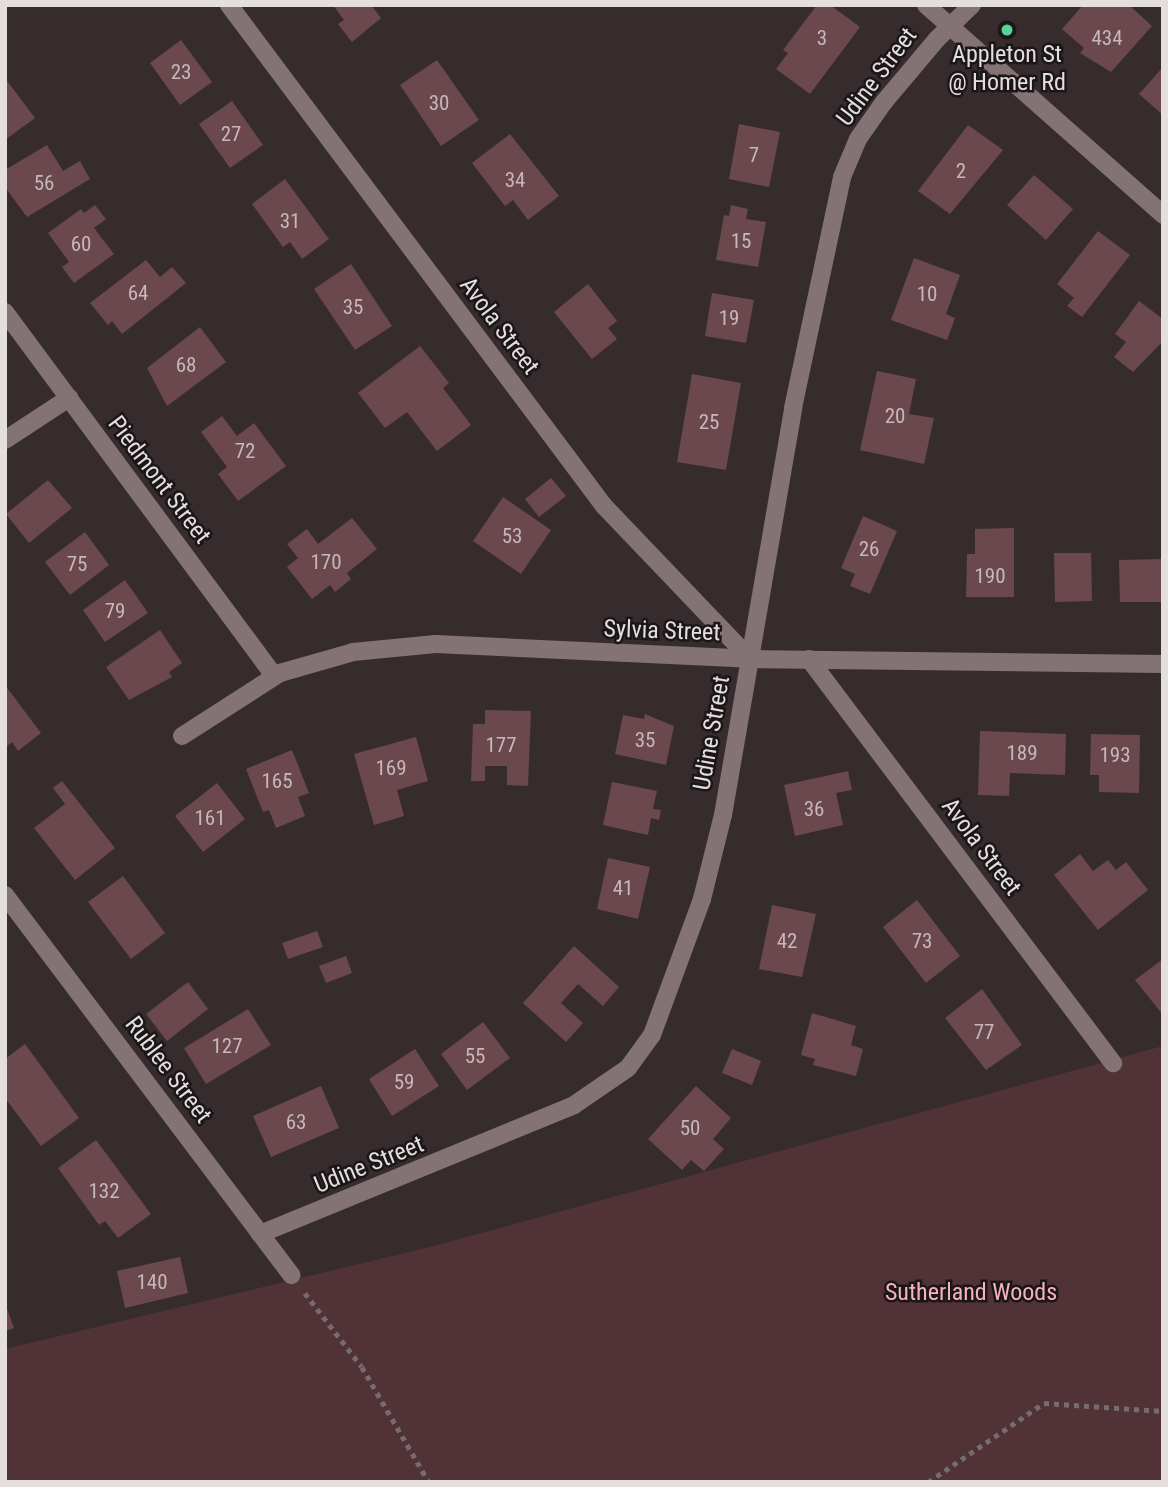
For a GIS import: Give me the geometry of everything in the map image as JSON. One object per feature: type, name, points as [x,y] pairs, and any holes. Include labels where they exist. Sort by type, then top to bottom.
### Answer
[{"type":"street","name":"Avola Street","points":[[229,5],[604,506],[750,659]]},
{"type":"street","points":[[926,5],[1163,215]]},
{"type":"street","name":"Udine Street","points":[[260,1234],[502,1138],[574,1105],[628,1068],[652,1035],[702,899],[723,815],[793,408],[842,177],[865,128],[949,26],[972,5]]},
{"type":"street","name":"Piedmont Street","points":[[5,312],[274,676]]},
{"type":"street","points":[[5,439],[69,398]]},
{"type":"street","name":"Sylvia Street","points":[[182,736],[274,676],[353,652],[436,644],[750,659],[1163,664]]},
{"type":"street","name":"Avola Street","points":[[809,660],[1113,1063]]},
{"type":"street","name":"Rublee Street","points":[[5,895],[291,1275]]},
{"type":"path","points":[[291,1275],[362,1367],[429,1482]]},
{"type":"path","points":[[928,1482],[1044,1403],[1163,1411]]},
{"type":"green space","name":"Sutherland Woods","points":[[1163,1046],[1163,1482],[5,1482],[5,1349],[434,1246]]},
{"type":"building","points":[[333,5],[371,5],[381,18],[352,42],[338,24],[344,20]]},
{"type":"building","points":[[817,5],[830,5],[860,27],[810,94],[776,69],[788,53],[783,50]]},
{"type":"building","points":[[1083,5],[1129,5],[1152,26],[1111,72],[1080,53],[1084,48],[1062,29]]},
{"type":"building","points":[[181,40],[212,82],[180,105],[150,63]]},
{"type":"building","points":[[437,60],[479,120],[441,146],[400,85]]},
{"type":"building","points":[[1163,67],[1163,115],[1139,94]]},
{"type":"building","points":[[5,78],[35,118],[5,140]]},
{"type":"building","points":[[232,101],[263,145],[230,168],[199,124]]},
{"type":"building","points":[[739,124],[780,132],[769,187],[729,179]]},
{"type":"building","points":[[968,125],[1003,150],[950,214],[918,191]]},
{"type":"building","points":[[510,134],[559,196],[528,220],[513,200],[505,206],[472,163]]},
{"type":"building","points":[[47,145],[63,171],[80,161],[90,179],[27,217],[5,187],[5,170]]},
{"type":"building","points":[[1034,175],[1073,209],[1046,240],[1007,205]]},
{"type":"building","points":[[285,179],[329,239],[302,259],[290,242],[283,247],[252,204]]},
{"type":"building","points":[[95,205],[106,219],[94,228],[114,254],[74,283],[62,267],[69,262],[48,233],[81,209],[84,213]]},
{"type":"building","points":[[731,205],[748,209],[746,219],[766,222],[758,267],[716,260],[724,215],[729,216]]},
{"type":"building","points":[[1098,231],[1130,255],[1082,317],[1067,306],[1074,298],[1057,284]]},
{"type":"building","points":[[914,258],[960,275],[946,314],[955,318],[947,340],[891,320]]},
{"type":"building","points":[[146,260],[160,277],[172,267],[186,283],[122,334],[112,321],[108,325],[90,303]]},
{"type":"building","points":[[351,264],[392,326],[355,350],[314,289]]},
{"type":"building","points":[[588,284],[617,321],[608,328],[617,339],[592,359],[554,312]]},
{"type":"building","points":[[712,293],[754,300],[746,343],[705,336]]},
{"type":"building","points":[[1139,301],[1163,319],[1163,341],[1133,372],[1114,357],[1126,342],[1115,334]]},
{"type":"building","points":[[200,327],[226,362],[167,406],[147,368]]},
{"type":"building","points":[[420,346],[449,383],[443,388],[471,425],[437,451],[407,412],[385,428],[358,393]]},
{"type":"building","points":[[877,371],[916,379],[909,414],[934,418],[924,464],[860,450]]},
{"type":"building","points":[[692,374],[741,383],[726,470],[677,462]]},
{"type":"building","points":[[222,416],[237,436],[254,423],[286,466],[238,501],[218,474],[227,467],[201,432]]},
{"type":"building","points":[[551,478],[566,496],[539,517],[525,499]]},
{"type":"building","points":[[48,480],[72,508],[29,543],[6,514]]},
{"type":"building","points":[[503,497],[551,530],[521,574],[473,541]]},
{"type":"building","points":[[863,516],[897,531],[870,594],[850,586],[855,574],[841,568]]},
{"type":"building","points":[[352,518],[377,549],[347,573],[351,579],[335,592],[330,585],[312,599],[287,567],[298,558],[287,544],[307,529],[318,544]]},
{"type":"building","points":[[1014,528],[1014,597],[966,597],[967,554],[975,554],[975,529]]},
{"type":"building","points":[[85,532],[109,565],[70,595],[45,562]]},
{"type":"building","points":[[1054,553],[1091,553],[1092,601],[1055,602]]},
{"type":"building","points":[[1163,559],[1163,602],[1120,602],[1119,560]]},
{"type":"building","points":[[125,580],[148,613],[105,642],[83,610]]},
{"type":"building","points":[[160,630],[182,663],[169,672],[172,677],[129,700],[106,667]]},
{"type":"building","points":[[5,685],[41,733],[18,751],[12,742],[5,748]]},
{"type":"building","points":[[485,710],[531,711],[528,786],[507,785],[507,766],[485,766],[485,781],[471,781],[473,724],[485,724]]},
{"type":"building","points":[[645,714],[674,726],[666,765],[615,754],[623,715],[644,719]]},
{"type":"building","points":[[980,731],[1066,734],[1065,775],[1010,773],[1009,796],[978,795]]},
{"type":"building","points":[[1091,734],[1140,735],[1139,793],[1099,792],[1099,775],[1090,775]]},
{"type":"building","points":[[416,737],[428,781],[397,790],[404,816],[374,825],[354,754]]},
{"type":"building","points":[[292,750],[309,793],[298,797],[305,816],[276,828],[269,810],[263,812],[246,769]]},
{"type":"building","points":[[848,771],[852,790],[836,793],[843,825],[795,836],[784,785]]},
{"type":"building","points":[[62,781],[115,848],[75,880],[34,828],[65,804],[53,788]]},
{"type":"building","points":[[612,782],[657,791],[653,809],[661,810],[659,820],[651,818],[648,835],[603,825]]},
{"type":"building","points":[[217,783],[245,819],[203,852],[175,816]]},
{"type":"building","points":[[1080,854],[1093,871],[1108,860],[1116,870],[1126,862],[1148,890],[1098,930],[1054,875]]},
{"type":"building","points":[[608,858],[650,867],[638,919],[597,909]]},
{"type":"building","points":[[123,876],[165,933],[131,959],[88,902]]},
{"type":"building","points":[[917,900],[960,956],[926,983],[883,927]]},
{"type":"building","points":[[772,905],[816,914],[802,977],[759,969]]},
{"type":"building","points":[[317,931],[323,947],[288,959],[282,943]]},
{"type":"building","points":[[574,946],[619,987],[603,1006],[578,984],[561,1003],[583,1023],[566,1042],[523,1003]]},
{"type":"building","points":[[346,956],[352,973],[326,983],[319,966]]},
{"type":"building","points":[[1163,959],[1163,1015],[1135,980]]},
{"type":"building","points":[[188,982],[208,1009],[167,1041],[146,1014]]},
{"type":"building","points":[[982,989],[1022,1045],[986,1070],[945,1018]]},
{"type":"building","points":[[248,1009],[271,1045],[206,1084],[184,1048]]},
{"type":"building","points":[[812,1013],[856,1026],[851,1045],[863,1049],[856,1076],[813,1065],[815,1059],[801,1055]]},
{"type":"building","points":[[483,1022],[510,1058],[467,1090],[441,1054]]},
{"type":"building","points":[[25,1044],[79,1118],[41,1146],[5,1098],[5,1059]]},
{"type":"building","points":[[415,1049],[439,1086],[392,1116],[369,1079]]},
{"type":"building","points":[[732,1049],[761,1061],[752,1085],[722,1073]]},
{"type":"building","points":[[321,1086],[339,1128],[271,1157],[253,1116]]},
{"type":"building","points":[[696,1086],[731,1118],[713,1139],[724,1149],[704,1171],[691,1160],[682,1170],[648,1139]]},
{"type":"building","points":[[96,1140],[151,1214],[118,1238],[105,1221],[99,1225],[58,1168]]},
{"type":"building","points":[[180,1257],[188,1293],[125,1308],[117,1271]]},
{"type":"building","points":[[5,1303],[14,1328],[5,1331]]},
{"type":"place","name":"Appleton St @ Homer Rd","points":[[1007,30]]}]
